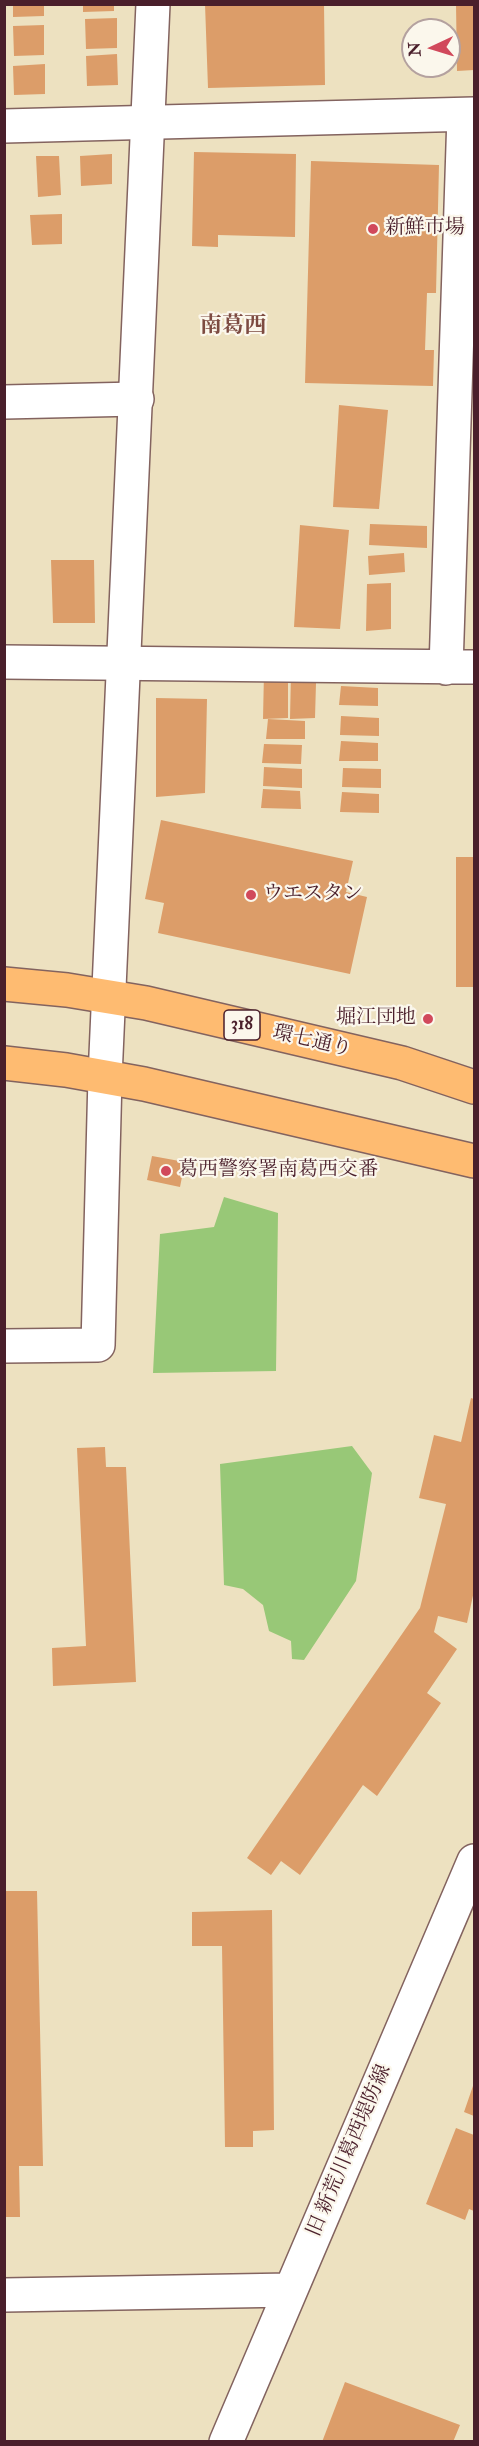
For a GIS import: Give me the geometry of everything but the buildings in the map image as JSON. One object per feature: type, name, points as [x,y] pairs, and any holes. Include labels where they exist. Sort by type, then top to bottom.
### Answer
[{"type":"main road","name":"環七通り","points":[[4,984],[108,996],[146,1003],[402,1064],[474,1087]]},
{"type":"main road","points":[[4,1063],[105,1077],[474,1161]]},
{"type":"street","points":[[4,1346],[98,1345],[108,996],[126,662],[153,4]]},
{"type":"street","points":[[4,126],[469,115],[460,668],[4,662]]},
{"type":"street","points":[[4,402],[137,399]]},
{"type":"street","name":"旧 新荒川葛西堤防線","points":[[226,2442],[474,1861]]},
{"type":"street","points":[[4,2295],[290,2290]]},
{"type":"green space","points":[[224,1197],[278,1213],[276,1371],[153,1373],[160,1234],[214,1227]]},
{"type":"green space","points":[[352,1446],[372,1473],[356,1581],[304,1660],[292,1659],[291,1641],[269,1631],[263,1605],[243,1589],[224,1585],[220,1464]]},
{"type":"place","name":"新鮮市場","points":[[373,229]]},
{"type":"place","name":"ウエスタン","points":[[251,895]]},
{"type":"place","name":"堀江団地","points":[[428,1019]]},
{"type":"place","name":"葛西警察署南葛西交番","points":[[166,1171]]},
{"type":"district","name":"南葛西","points":[[233,327]]}]
